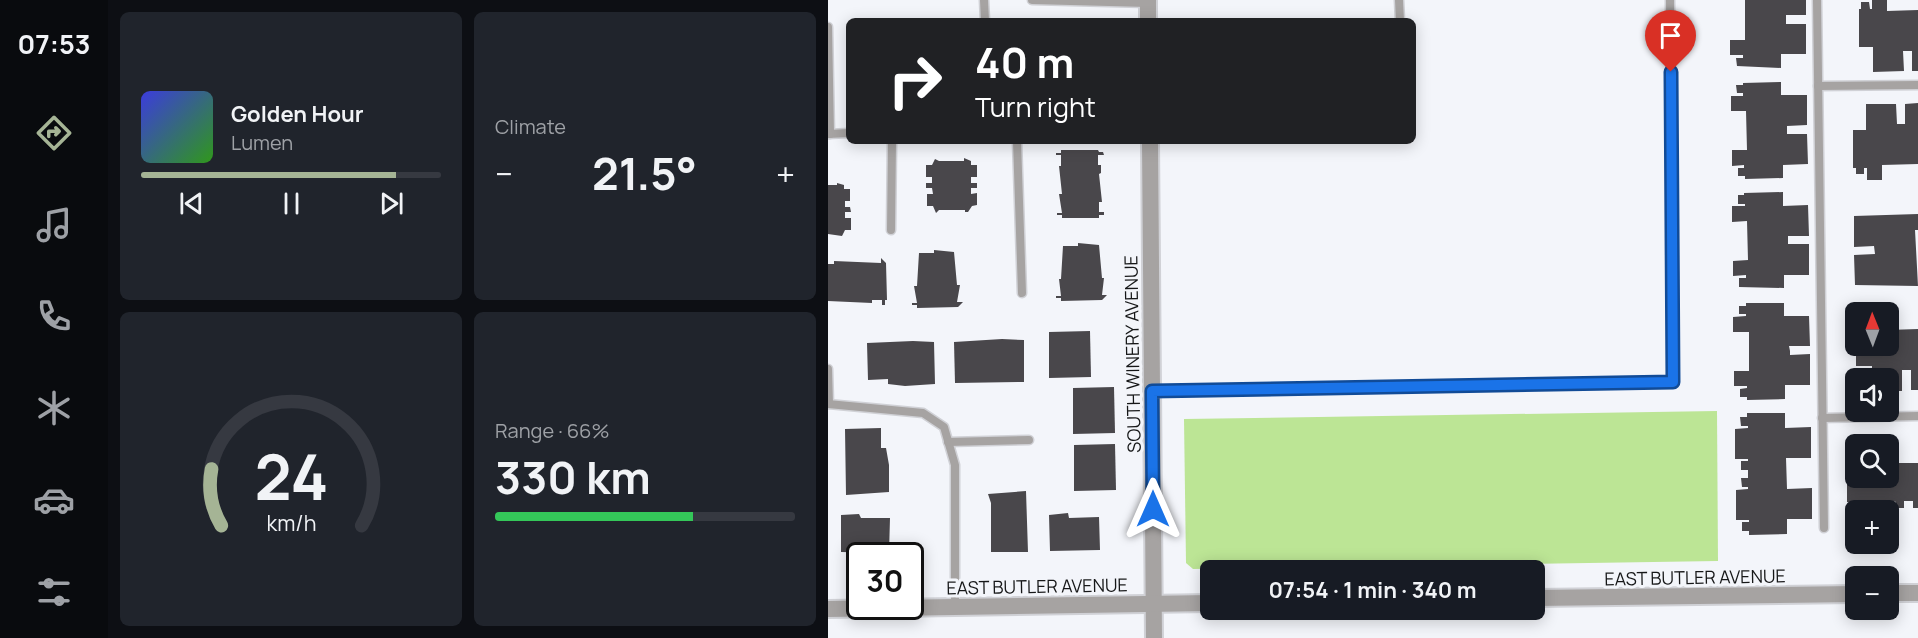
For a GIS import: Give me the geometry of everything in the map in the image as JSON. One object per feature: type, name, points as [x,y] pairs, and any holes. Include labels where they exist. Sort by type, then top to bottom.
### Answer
[{"type":"street","points":[[1148,1],[1148,18]]},
{"type":"street","name":"SOUTH WINERY AVENUE","points":[[1150,144],[1154,638]]},
{"type":"street","points":[[1899,593],[1918,593]]},
{"type":"street","name":"EAST BUTLER AVENUE","points":[[1545,598],[1845,594]]},
{"type":"street","name":"EAST BUTLER AVENUE","points":[[828,609],[1200,603]]},
{"type":"lane","points":[[984,0],[985,18]]},
{"type":"lane","points":[[1032,0],[1148,1]]},
{"type":"lane","points":[[1399,0],[1400,18]]},
{"type":"lane","points":[[1152,391],[1673,382],[1670,0]]},
{"type":"lane","points":[[1817,0],[1824,528]]},
{"type":"lane","points":[[828,27],[829,134],[846,133]]},
{"type":"lane","points":[[1818,86],[1918,85]]},
{"type":"lane","points":[[891,144],[891,230]]},
{"type":"lane","points":[[1017,144],[1022,293]]},
{"type":"lane","points":[[828,369],[829,404],[923,413],[945,427],[955,465],[955,607]]},
{"type":"lane","points":[[1822,418],[1918,416]]},
{"type":"lane","points":[[948,442],[1029,440]]},
{"type":"green space","points":[[1717,411],[1718,561],[1545,564],[1545,560],[1200,560],[1200,569],[1193,569],[1186,563],[1184,419]]},
{"type":"building","points":[[1745,0],[1806,0],[1806,15],[1786,15],[1786,24],[1806,24],[1806,54],[1781,54],[1781,68],[1737,66],[1736,58],[1743,58],[1743,55],[1730,55],[1730,40],[1745,40]]},
{"type":"building","points":[[1872,0],[1887,0],[1887,11],[1918,10],[1918,71],[1912,71],[1912,51],[1903,51],[1904,71],[1873,72],[1873,47],[1859,47],[1859,9],[1861,9],[1861,2],[1869,2],[1870,9],[1872,9]]},
{"type":"building","points":[[1781,82],[1781,95],[1807,95],[1807,125],[1787,126],[1787,134],[1807,134],[1808,164],[1783,165],[1783,178],[1745,179],[1745,176],[1738,176],[1738,168],[1744,168],[1744,165],[1732,166],[1732,150],[1747,150],[1746,111],[1731,111],[1731,96],[1743,96],[1743,93],[1737,93],[1736,85],[1743,85],[1743,83]]},
{"type":"building","points":[[1918,103],[1918,164],[1882,165],[1882,180],[1867,180],[1867,168],[1864,168],[1864,174],[1856,174],[1856,168],[1853,168],[1853,130],[1866,130],[1866,104],[1896,104],[1897,124],[1905,124],[1905,104]]},
{"type":"building","points":[[1061,150],[1103,152],[1104,155],[1098,155],[1098,165],[1101,165],[1099,174],[1102,202],[1099,202],[1099,212],[1104,212],[1104,215],[1099,215],[1099,218],[1062,218],[1062,215],[1057,215],[1057,213],[1062,213],[1059,194],[1062,194],[1059,166],[1061,166],[1061,155],[1056,155],[1056,153],[1061,153]]},
{"type":"building","points":[[964,158],[971,161],[971,165],[977,165],[977,177],[971,177],[971,183],[977,183],[977,188],[971,188],[971,194],[977,193],[977,205],[972,206],[968,212],[939,210],[936,213],[933,206],[927,206],[927,194],[933,194],[932,188],[926,188],[926,183],[932,183],[932,177],[926,177],[926,165],[932,165],[935,159],[964,161]]},
{"type":"building","points":[[837,183],[844,185],[844,189],[850,189],[850,201],[845,201],[845,207],[850,207],[851,212],[845,212],[845,218],[851,218],[851,230],[845,230],[842,236],[828,234],[828,185],[837,185]]},
{"type":"building","points":[[1783,192],[1783,206],[1808,205],[1809,236],[1788,236],[1788,244],[1809,244],[1809,275],[1784,275],[1784,288],[1739,287],[1739,278],[1746,278],[1746,275],[1733,276],[1733,261],[1748,260],[1747,221],[1732,222],[1732,206],[1745,206],[1745,204],[1738,204],[1738,195],[1744,195],[1744,193]]},
{"type":"building","points":[[1918,214],[1918,230],[1915,230],[1918,286],[1855,285],[1854,255],[1875,254],[1874,246],[1854,247],[1854,216]]},
{"type":"building","points":[[1078,243],[1099,245],[1102,278],[1104,278],[1102,295],[1107,295],[1102,300],[1061,301],[1061,298],[1056,298],[1056,296],[1061,296],[1059,279],[1061,279],[1063,246],[1078,246]]},
{"type":"building","points":[[934,250],[954,252],[957,285],[960,285],[957,302],[963,302],[958,307],[917,308],[917,305],[912,305],[912,303],[917,303],[914,286],[917,286],[919,253],[934,253]]},
{"type":"building","points":[[881,258],[886,263],[887,300],[885,300],[885,305],[882,305],[882,300],[872,300],[872,303],[828,301],[828,264],[834,264],[834,261],[881,263]]},
{"type":"building","points":[[1746,303],[1784,303],[1784,316],[1809,316],[1810,346],[1789,346],[1790,355],[1810,354],[1810,385],[1785,385],[1785,399],[1747,400],[1747,397],[1740,397],[1740,389],[1747,388],[1747,386],[1734,386],[1734,371],[1749,371],[1749,332],[1733,332],[1733,317],[1746,316],[1746,314],[1739,314],[1739,306],[1746,306]]},
{"type":"building","points":[[1918,329],[1918,390],[1911,390],[1911,370],[1902,370],[1902,391],[1899,391],[1899,368],[1856,366],[1856,356],[1899,356],[1899,330]]},
{"type":"building","points":[[1090,331],[1091,377],[1049,378],[1049,332]]},
{"type":"building","points":[[1024,340],[1024,382],[955,383],[954,342]]},
{"type":"building","points":[[934,342],[935,384],[905,386],[888,384],[888,379],[868,380],[867,343]]},
{"type":"building","points":[[1114,387],[1115,433],[1073,434],[1073,388]]},
{"type":"building","points":[[1747,413],[1785,413],[1785,428],[1811,427],[1811,458],[1786,458],[1787,489],[1812,488],[1812,519],[1787,519],[1787,534],[1749,535],[1749,531],[1742,531],[1742,522],[1749,522],[1749,520],[1736,520],[1736,490],[1748,489],[1748,487],[1742,487],[1741,478],[1748,478],[1748,470],[1741,470],[1741,461],[1748,461],[1748,459],[1735,459],[1735,429],[1748,428],[1748,426],[1741,426],[1740,417],[1747,417]]},
{"type":"building","points":[[881,428],[881,448],[886,448],[889,465],[889,492],[846,495],[845,429]]},
{"type":"building","points":[[1115,444],[1116,490],[1074,491],[1074,445]]},
{"type":"building","points":[[1899,463],[1918,463],[1918,508],[1913,508],[1913,501],[1904,501],[1904,508],[1899,508],[1899,500],[1847,500],[1847,488],[1899,488]]},
{"type":"building","points":[[1026,491],[1028,552],[991,552],[991,503],[988,494]]},
{"type":"building","points":[[1068,513],[1069,518],[1099,517],[1100,550],[1050,551],[1049,515]]},
{"type":"building","points":[[859,514],[861,518],[890,518],[889,542],[846,542],[846,552],[841,552],[841,515]]},
{"type":"route","points":[[1153,509],[1152,391],[1673,382],[1671,72]]}]
